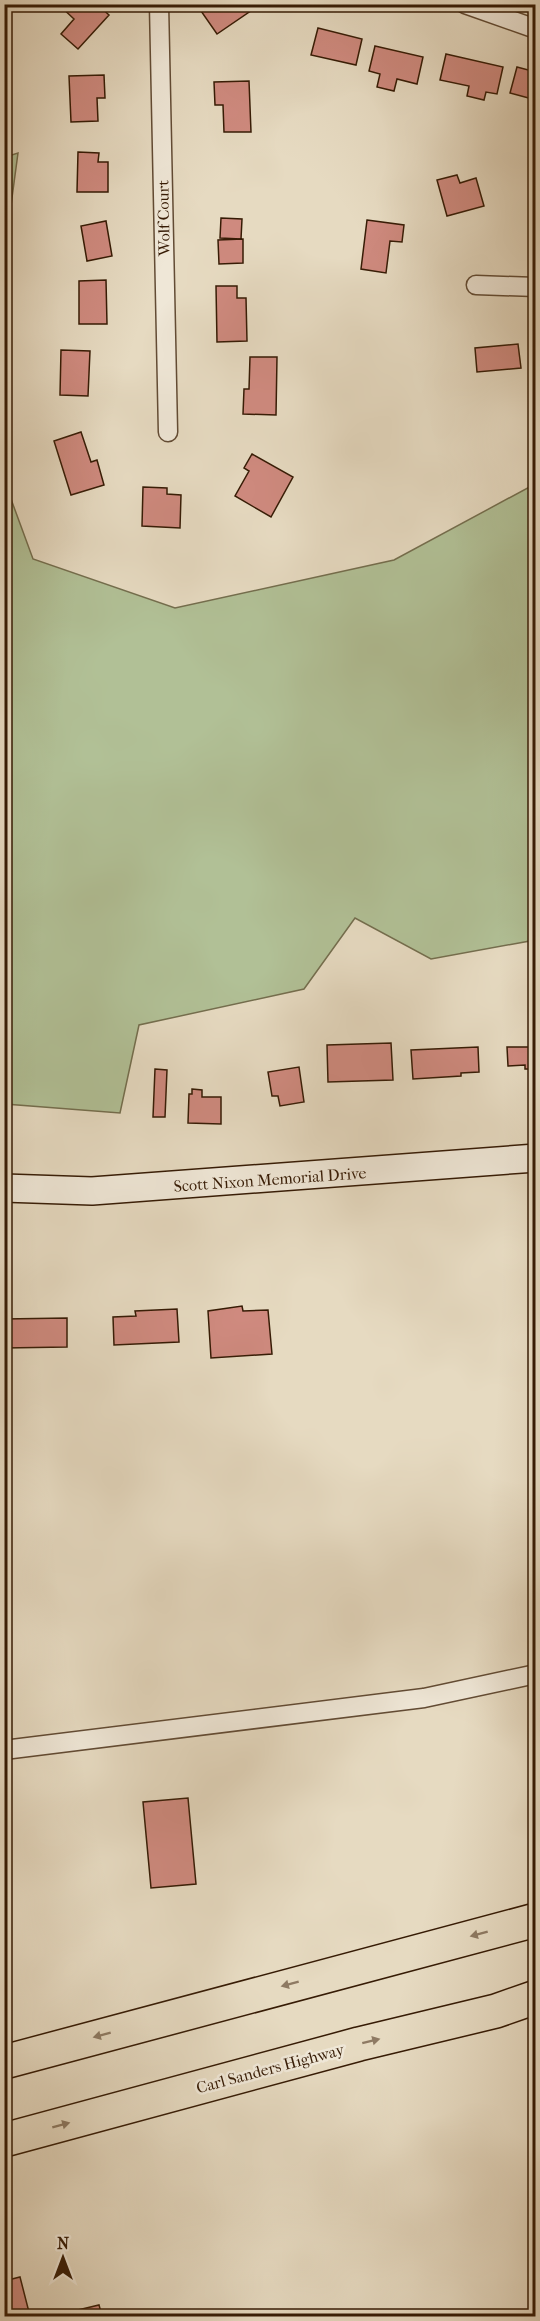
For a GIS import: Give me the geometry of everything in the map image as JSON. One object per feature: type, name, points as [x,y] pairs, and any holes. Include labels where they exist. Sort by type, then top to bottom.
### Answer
[{"type":"highway","points":[[4,2062],[536,1920]]},
{"type":"highway","name":"Carl Sanders Highway","points":[[4,2140],[359,2044],[495,2011],[536,1997]]},
{"type":"highway","points":[[495,2011],[536,2005]]},
{"type":"main road","name":"Scott Nixon Memorial Drive","points":[[4,1188],[92,1191],[536,1158]]},
{"type":"street","name":"Wolf Court","points":[[159,4],[168,432]]},
{"type":"street","points":[[465,4],[536,28]]},
{"type":"street","points":[[476,285],[536,287]]},
{"type":"street","points":[[4,1750],[424,1698],[536,1674]]},
{"type":"green space","points":[[18,153],[5,250],[5,157]]},
{"type":"green space","points":[[4,480],[33,559],[175,608],[394,560],[535,484],[535,940],[431,959],[355,918],[304,989],[139,1025],[120,1113],[5,1104]]},
{"type":"building","points":[[58,4],[97,4],[109,15],[78,49],[61,34],[74,19]]},
{"type":"building","points":[[212,4],[261,4],[217,34],[201,11]]},
{"type":"building","points":[[318,28],[362,39],[356,65],[311,55]]},
{"type":"building","points":[[375,46],[423,57],[417,84],[397,79],[394,91],[377,87],[380,74],[369,71]]},
{"type":"building","points":[[446,54],[503,67],[497,94],[486,92],[484,100],[467,96],[469,86],[440,80]]},
{"type":"building","points":[[517,67],[536,72],[536,100],[510,93]]},
{"type":"building","points":[[104,75],[105,98],[97,98],[98,121],[71,122],[69,76]]},
{"type":"building","points":[[249,81],[251,132],[224,132],[223,105],[215,105],[214,82]]},
{"type":"building","points":[[78,152],[99,153],[98,162],[108,162],[108,192],[77,192]]},
{"type":"building","points":[[457,175],[460,183],[476,178],[484,206],[447,216],[437,180]]},
{"type":"building","points":[[536,183],[536,210],[532,211],[529,184]]},
{"type":"building","points":[[221,218],[242,219],[241,239],[220,238]]},
{"type":"building","points":[[367,220],[404,225],[402,242],[390,241],[386,273],[361,269]]},
{"type":"building","points":[[106,221],[112,256],[87,261],[81,226]]},
{"type":"building","points":[[243,239],[243,263],[219,264],[218,240]]},
{"type":"building","points":[[106,280],[107,324],[79,324],[79,281]]},
{"type":"building","points":[[216,286],[237,286],[237,298],[246,298],[247,341],[217,342]]},
{"type":"building","points":[[518,344],[521,368],[477,372],[475,348]]},
{"type":"building","points":[[61,350],[90,351],[88,396],[60,395]]},
{"type":"building","points":[[250,357],[277,357],[276,415],[243,414],[244,389],[249,389]]},
{"type":"building","points":[[81,432],[91,462],[97,460],[104,485],[71,495],[54,441]]},
{"type":"building","points":[[252,454],[293,477],[271,517],[235,496],[249,471],[244,468]]},
{"type":"building","points":[[143,487],[167,488],[167,494],[181,495],[180,528],[142,526]]},
{"type":"building","points":[[391,1043],[393,1080],[328,1082],[327,1045]]},
{"type":"building","points":[[478,1047],[479,1072],[461,1073],[461,1076],[413,1079],[411,1050]]},
{"type":"building","points":[[507,1047],[536,1047],[536,1069],[525,1069],[525,1065],[508,1066]]},
{"type":"building","points":[[299,1067],[304,1102],[280,1106],[278,1096],[272,1096],[268,1072]]},
{"type":"building","points":[[155,1069],[167,1070],[165,1117],[153,1117]]},
{"type":"building","points":[[192,1089],[202,1090],[202,1097],[221,1097],[221,1124],[188,1123],[189,1094],[192,1094]]},
{"type":"building","points":[[242,1306],[243,1311],[268,1310],[272,1354],[211,1358],[208,1311]]},
{"type":"building","points":[[177,1309],[179,1342],[114,1345],[113,1317],[136,1316],[135,1311]]},
{"type":"building","points":[[67,1318],[67,1347],[4,1348],[4,1319]]},
{"type":"building","points":[[188,1798],[196,1884],[151,1888],[143,1802]]},
{"type":"building","points":[[20,2277],[30,2316],[4,2316],[4,2281]]},
{"type":"building","points":[[99,2305],[102,2316],[53,2316]]}]
